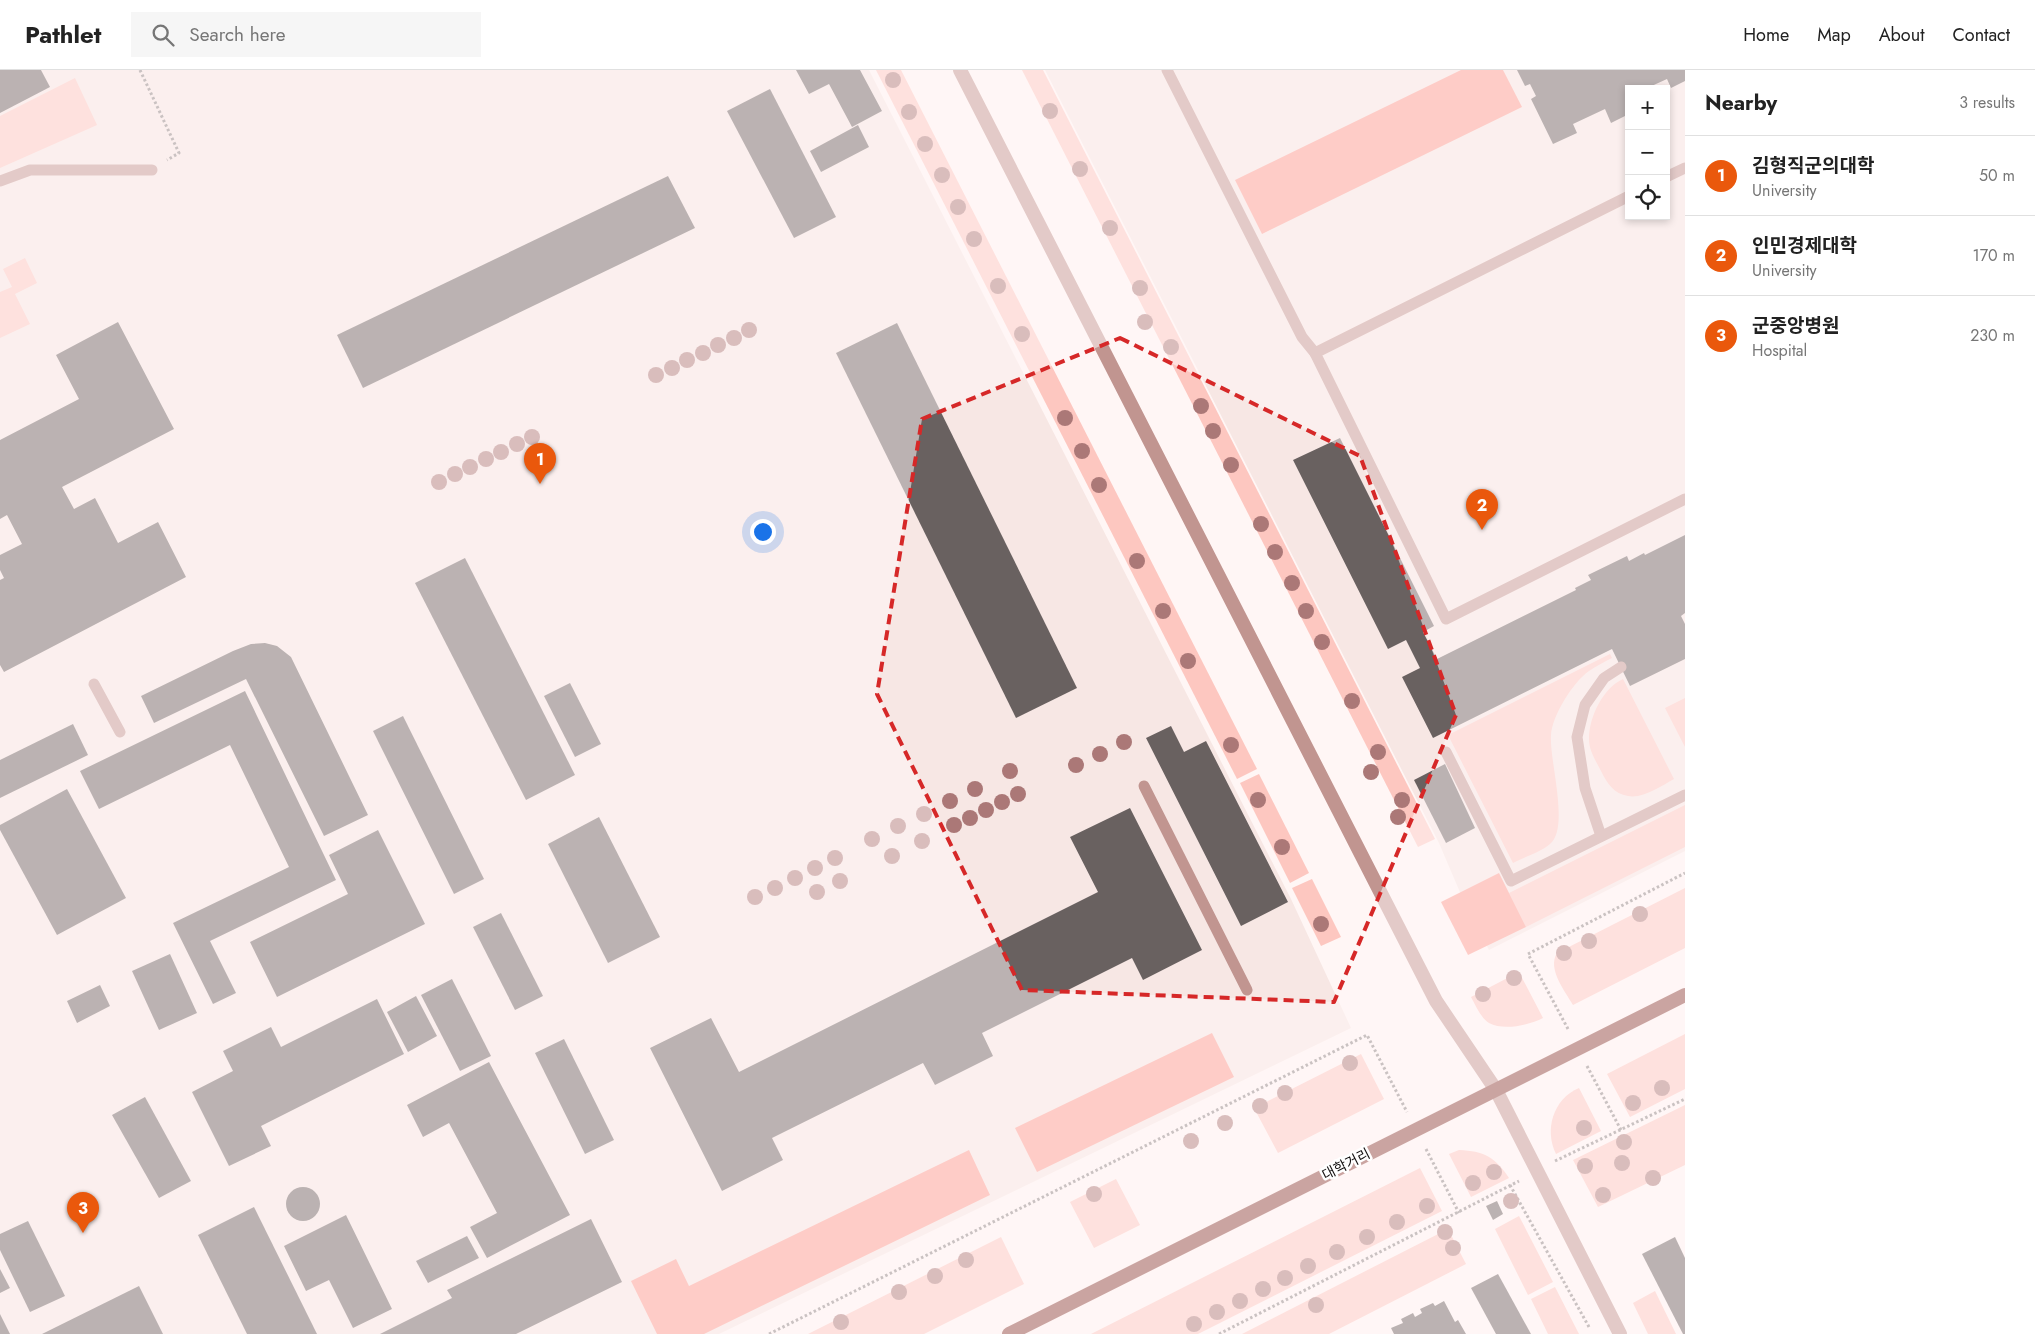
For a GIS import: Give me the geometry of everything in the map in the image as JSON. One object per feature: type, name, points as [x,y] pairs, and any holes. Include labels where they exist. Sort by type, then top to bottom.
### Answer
[{"type":"main road","name":"대학거리","points":[[1009,1334],[1416,1128],[1685,995]]},
{"type":"street","points":[[960,70],[1436,1001],[1496,1090],[1620,1334]]},
{"type":"lane","points":[[1167,70],[1302,337],[1315,352],[1446,619],[1685,498]]},
{"type":"lane","points":[[1670,175],[1685,168]]},
{"type":"lane","points":[[0,181],[30,170],[152,170]]},
{"type":"lane","points":[[1315,352],[1625,198]]},
{"type":"lane","points":[[1600,836],[1585,788],[1578,737],[1585,705],[1604,678],[1621,667]]},
{"type":"lane","points":[[94,684],[120,732]]},
{"type":"lane","points":[[1446,752],[1511,881],[1685,795]]},
{"type":"lane","points":[[1144,786],[1247,990]]},
{"type":"path","points":[[140,70],[179,153],[152,170]]},
{"type":"path","points":[[1528,954],[1685,873]]},
{"type":"path","points":[[768,1334],[1367,1035]]},
{"type":"path","points":[[1219,1334],[1536,1171],[1685,1099]]},
{"type":"path","points":[[1510,1185],[1594,1334]]},
{"type":"highlighted area","points":[[1120,338],[1360,456],[1456,715],[1334,1002],[1022,990],[877,694],[922,419]]},
{"type":"shaded area","points":[[0,70],[869,70],[1291,899],[1351,1028],[719,1334],[0,1334]]},
{"type":"shaded area","points":[[876,70],[901,70],[1257,769],[1237,779]]},
{"type":"shaded area","points":[[1022,70],[1043,70],[1435,839],[1418,847]]},
{"type":"shaded area","points":[[1045,70],[1685,70],[1685,851],[1489,950],[1462,897],[1439,843]]},
{"type":"shaded area","points":[[1461,70],[1503,70],[1522,107],[1262,234],[1235,180]]},
{"type":"shaded area","points":[[75,78],[97,125],[0,168],[0,116]]},
{"type":"shaded area","points":[[25,258],[37,283],[15,294],[30,324],[0,338],[0,292],[12,287],[3,269]]},
{"type":"shaded area","points":[[1610,654],[1612,658],[1589,671],[1576,683],[1559,709],[1552,727],[1551,746],[1559,809],[1556,836],[1546,847],[1513,863],[1448,735]]},
{"type":"shaded area","points":[[1623,679],[1674,779],[1640,796],[1623,795],[1611,787],[1591,752],[1589,743],[1590,730],[1598,704],[1609,689]]},
{"type":"shaded area","points":[[1685,698],[1685,747],[1665,708]]},
{"type":"shaded area","points":[[1259,774],[1309,873],[1290,883],[1240,783]]},
{"type":"shaded area","points":[[1685,805],[1685,847],[1526,927],[1509,893]]},
{"type":"shaded area","points":[[1499,873],[1526,927],[1468,955],[1441,902]]},
{"type":"shaded area","points":[[1312,879],[1341,937],[1321,946],[1292,888]]},
{"type":"shaded area","points":[[1685,888],[1685,948],[1573,1005],[1558,980],[1554,966],[1554,959],[1557,953]]},
{"type":"shaded area","points":[[1519,972],[1543,1018],[1531,1023],[1509,1027],[1489,1023],[1481,1015],[1471,997]]},
{"type":"shaded area","points":[[1212,1033],[1234,1077],[1037,1172],[1015,1128]]},
{"type":"shaded area","points":[[1685,1034],[1685,1089],[1630,1117],[1607,1074]]},
{"type":"shaded area","points":[[1361,1054],[1384,1099],[1278,1153],[1254,1108]]},
{"type":"shaded area","points":[[1579,1088],[1601,1131],[1556,1154],[1552,1145],[1551,1135],[1553,1116],[1563,1100]]},
{"type":"shaded area","points":[[1685,1105],[1685,1165],[1598,1207],[1573,1160]]},
{"type":"shaded area","points":[[969,1150],[990,1195],[704,1334],[657,1334],[631,1281],[676,1259],[689,1286]]},
{"type":"shaded area","points":[[1459,1150],[1488,1156],[1499,1165],[1509,1178],[1471,1197],[1449,1154]]},
{"type":"shaded area","points":[[1420,1168],[1442,1211],[1198,1334],[1091,1334]]},
{"type":"shaded area","points":[[1116,1179],[1140,1225],[1094,1248],[1070,1202]]},
{"type":"shaded area","points":[[1519,1216],[1553,1282],[1528,1295],[1495,1229]]},
{"type":"shaded area","points":[[1448,1229],[1466,1264],[1329,1334],[1242,1334]]},
{"type":"shaded area","points":[[1001,1237],[1024,1284],[924,1334],[808,1334]]},
{"type":"shaded area","points":[[1555,1287],[1579,1334],[1548,1334],[1531,1299]]},
{"type":"shaded area","points":[[1655,1291],[1676,1334],[1648,1334],[1633,1303]]},
{"type":"building","points":[[0,70],[41,70],[50,87],[0,113]]},
{"type":"building","points":[[796,70],[860,70],[882,111],[852,127],[829,84],[809,94]]},
{"type":"building","points":[[1517,70],[1685,70],[1685,81],[1671,88],[1667,79],[1654,85],[1625,85],[1625,116],[1611,123],[1605,109],[1573,124],[1577,133],[1553,144],[1531,99],[1536,96],[1530,84],[1525,86]]},
{"type":"building","points":[[770,89],[836,217],[794,238],[727,111]]},
{"type":"building","points":[[858,125],[869,147],[821,172],[810,151]]},
{"type":"building","points":[[668,176],[695,228],[363,388],[337,335]]},
{"type":"building","points":[[118,322],[174,429],[62,487],[74,509],[95,498],[118,543],[158,522],[186,577],[4,672],[0,665],[0,580],[4,578],[0,570],[0,555],[22,544],[7,515],[0,519],[0,440],[79,399],[56,355]]},
{"type":"building","points":[[897,323],[1077,688],[1016,718],[836,353]]},
{"type":"building","points":[[1340,438],[1434,626],[1423,632],[1437,659],[1576,590],[1575,588],[1591,580],[1588,575],[1627,556],[1629,561],[1644,553],[1645,555],[1685,535],[1685,613],[1681,616],[1685,624],[1685,659],[1630,686],[1612,649],[1433,738],[1402,677],[1420,668],[1406,640],[1388,649],[1293,460]]},
{"type":"building","points":[[465,558],[575,775],[526,800],[415,583]]},
{"type":"building","points":[[265,643],[277,646],[291,657],[368,815],[324,836],[246,679],[154,723],[141,696],[233,651],[251,644]]},
{"type":"building","points":[[570,683],[601,744],[575,757],[544,696]]},
{"type":"building","points":[[245,691],[336,880],[210,941],[236,993],[213,1004],[173,923],[289,867],[230,745],[99,809],[80,771]]},
{"type":"building","points":[[403,716],[484,879],[454,894],[373,731]]},
{"type":"building","points":[[73,724],[88,755],[0,798],[0,760]]},
{"type":"building","points":[[1171,726],[1184,752],[1206,741],[1288,902],[1241,926],[1146,738]]},
{"type":"building","points":[[1445,764],[1475,828],[1446,843],[1414,780]]},
{"type":"building","points":[[67,789],[126,898],[57,935],[0,830],[0,825]]},
{"type":"building","points":[[1130,808],[1202,950],[1143,980],[1132,958],[982,1033],[993,1056],[935,1085],[923,1063],[772,1138],[783,1160],[722,1191],[650,1048],[711,1018],[739,1072],[1098,892],[1070,837]]},
{"type":"building","points":[[599,817],[660,937],[608,963],[548,844]]},
{"type":"building","points":[[378,830],[425,924],[277,997],[250,942],[348,894],[329,855]]},
{"type":"building","points":[[501,913],[543,996],[515,1010],[473,927]]},
{"type":"building","points":[[170,954],[197,1013],[159,1030],[132,971]]},
{"type":"building","points":[[452,979],[491,1056],[460,1071],[421,995]]},
{"type":"building","points":[[100,985],[110,1006],[77,1023],[67,1001]]},
{"type":"building","points":[[416,996],[437,1036],[408,1052],[387,1012]]},
{"type":"building","points":[[377,999],[404,1054],[261,1126],[271,1146],[229,1166],[192,1092],[233,1071],[223,1051],[271,1027],[281,1047]]},
{"type":"building","points":[[564,1039],[614,1140],[585,1154],[535,1053]]},
{"type":"building","points":[[489,1062],[570,1215],[487,1258],[470,1227],[497,1213],[449,1123],[423,1137],[407,1105]]},
{"type":"building","points":[[145,1097],[191,1181],[159,1198],[112,1115]]},
{"type":"building","points":[[303,1187],[310,1188],[315,1192],[319,1197],[319,1211],[315,1216],[310,1220],[303,1221],[296,1220],[291,1216],[287,1211],[286,1204],[287,1197],[291,1192],[296,1188]]},
{"type":"building","points":[[1497,1201],[1503,1214],[1493,1220],[1486,1206]]},
{"type":"building","points":[[254,1207],[317,1334],[247,1334],[198,1235]]},
{"type":"building","points":[[346,1215],[392,1309],[353,1328],[329,1280],[306,1291],[284,1246]]},
{"type":"building","points":[[591,1219],[622,1282],[516,1334],[380,1334],[452,1298],[447,1290]]},
{"type":"building","points":[[28,1221],[65,1296],[30,1312],[0,1250],[0,1234]]},
{"type":"building","points":[[467,1236],[479,1258],[428,1283],[416,1261]]},
{"type":"building","points":[[1675,1237],[1685,1258],[1685,1334],[1683,1334],[1642,1254]]},
{"type":"building","points":[[0,1269],[10,1288],[0,1293]]},
{"type":"building","points":[[1498,1274],[1531,1334],[1496,1334],[1471,1288]]},
{"type":"building","points":[[139,1286],[163,1334],[42,1334]]},
{"type":"building","points":[[1444,1301],[1455,1322],[1458,1320],[1466,1334],[1394,1334],[1391,1328],[1403,1323],[1401,1319],[1413,1313],[1415,1317],[1422,1313],[1420,1309],[1433,1303],[1435,1306]]},
{"type":"building","points":[[0,1314],[10,1334],[0,1334]]},
{"type":"place","name":"김형직군의대학","points":[[540,484]]},
{"type":"place","name":"인민경제대학","points":[[1482,530]]},
{"type":"place","name":"군중앙병원","points":[[83,1233]]}]
